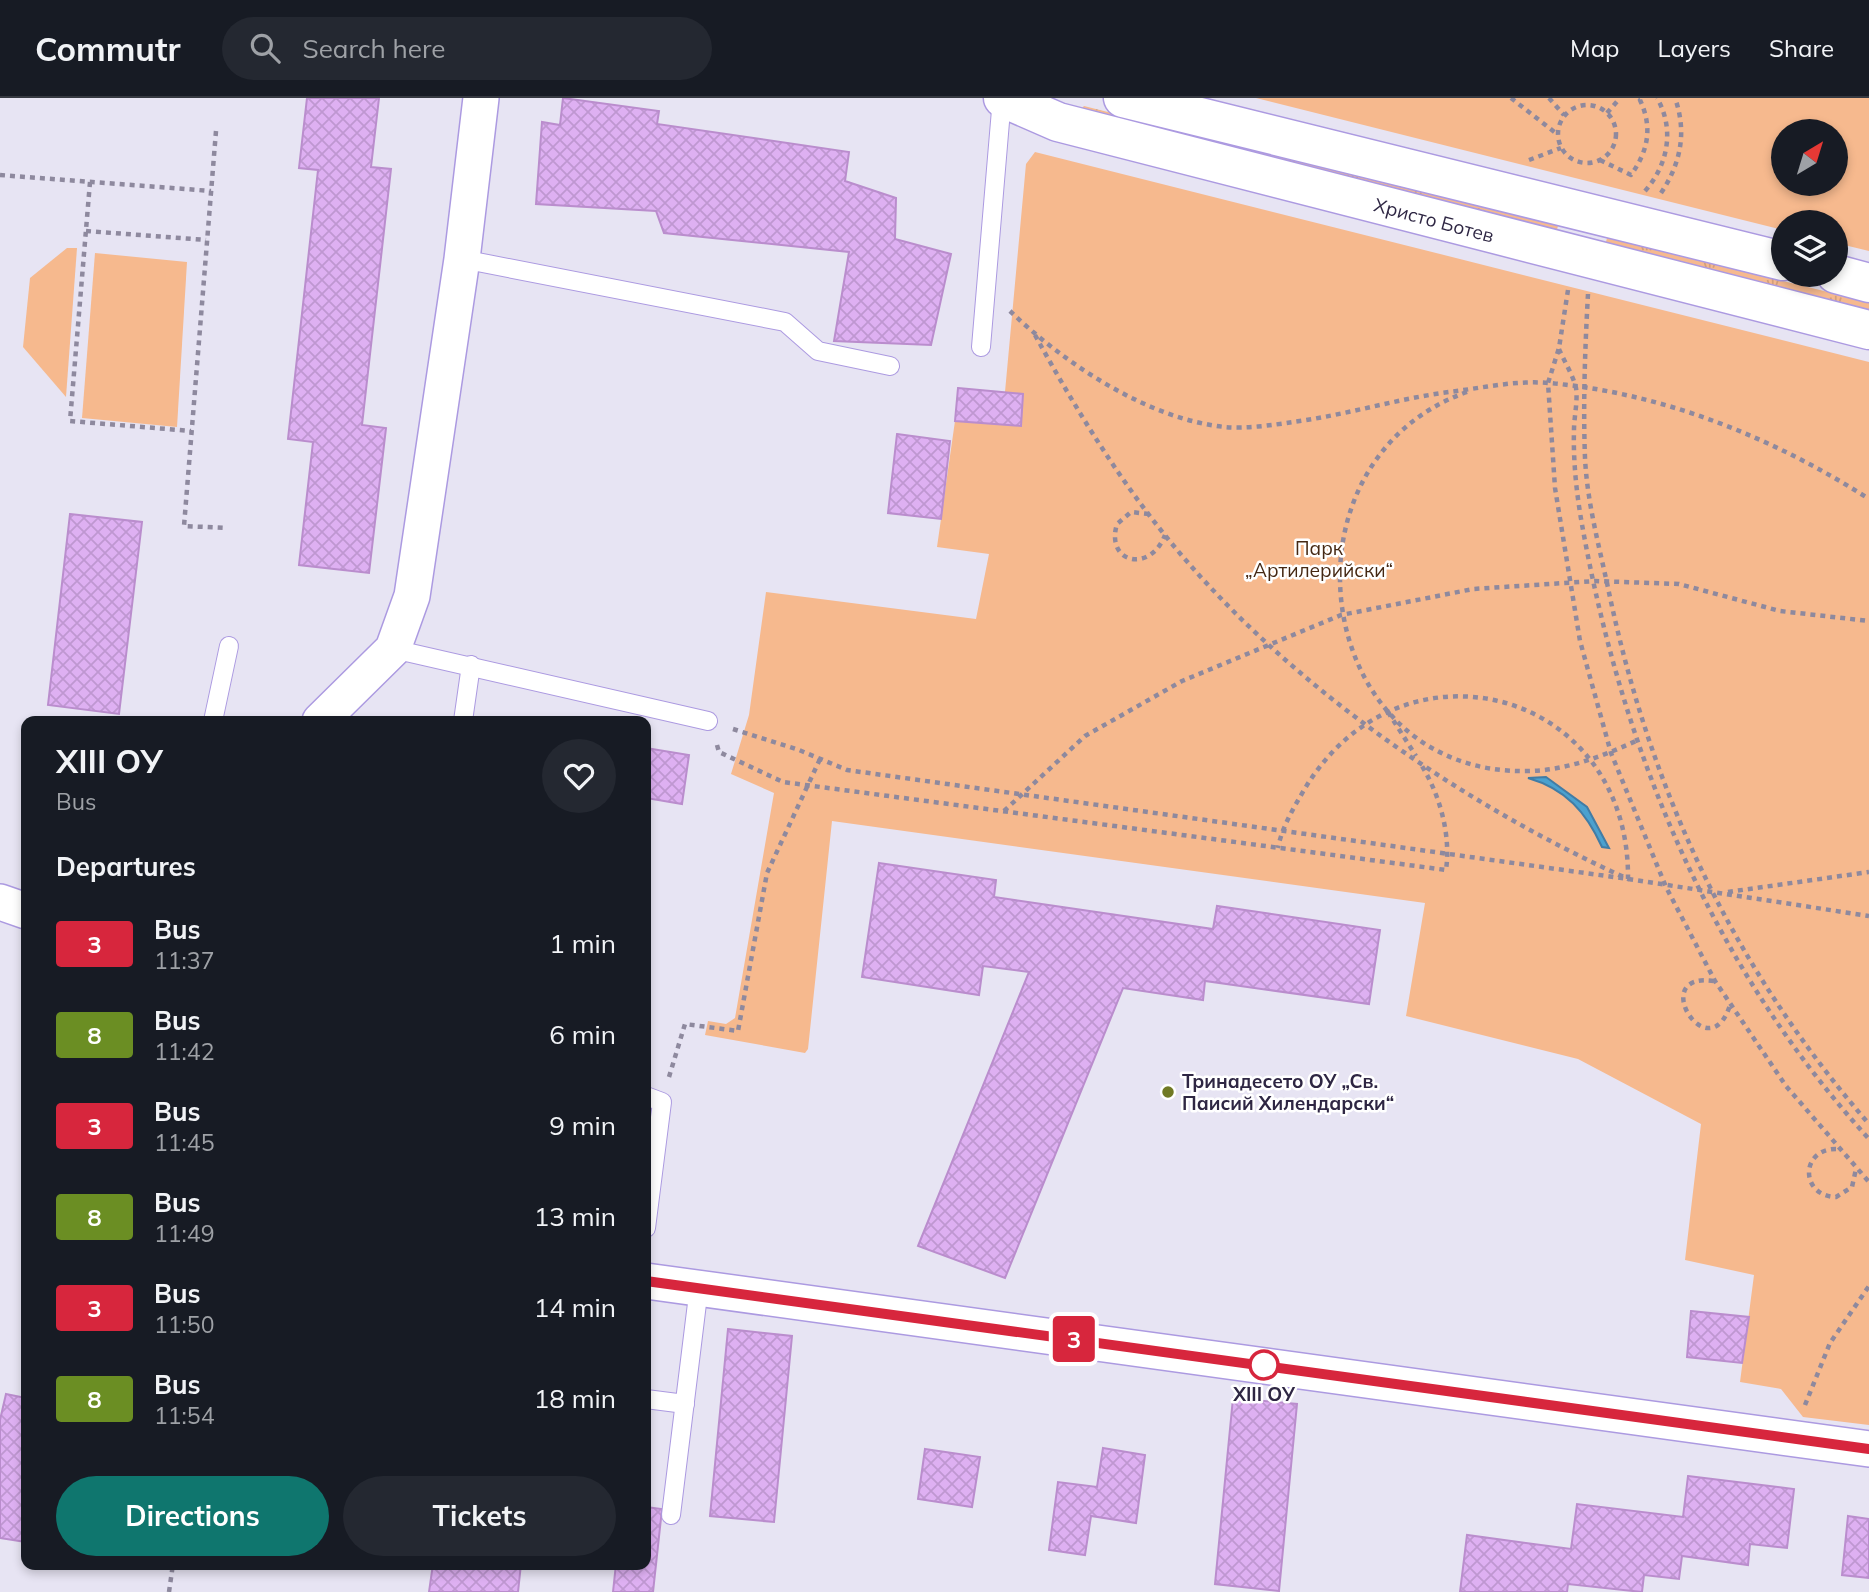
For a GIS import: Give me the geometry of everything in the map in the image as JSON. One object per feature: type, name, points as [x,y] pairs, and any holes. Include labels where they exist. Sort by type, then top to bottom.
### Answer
[{"type":"street","points":[[325,716],[393,649],[412,596],[462,259],[481,98]]},
{"type":"street","name":"Христо Ботев","points":[[1002,98],[1058,122],[1869,330]]},
{"type":"street","points":[[1123,98],[1771,258]]},
{"type":"street","points":[[1848,277],[1869,283]]},
{"type":"street","points":[[0,902],[21,909]]},
{"type":"street","points":[[651,1282],[1798,1437],[1869,1449]]},
{"type":"lane","points":[[981,347],[1002,98]]},
{"type":"lane","points":[[462,259],[785,321],[818,351],[890,366]]},
{"type":"lane","points":[[214,716],[229,646]]},
{"type":"lane","points":[[393,649],[708,721]]},
{"type":"lane","points":[[464,716],[471,665]]},
{"type":"lane","points":[[651,1147],[654,1099]]},
{"type":"lane","points":[[671,1515],[699,1287]]},
{"type":"lane","points":[[651,1400],[685,1404]]},
{"type":"path","points":[[1511,98],[1557,134],[1561,148],[1569,156],[1589,163],[1600,160],[1614,144],[1614,122],[1607,113],[1588,101],[1564,115],[1557,134]]},
{"type":"path","points":[[1549,98],[1564,115]]},
{"type":"path","points":[[1607,113],[1620,98]]},
{"type":"path","points":[[1600,160],[1631,175],[1640,163],[1648,136],[1648,124],[1640,100],[1643,98]]},
{"type":"path","points":[[1605,217],[1612,192],[1638,197],[1657,177],[1667,145],[1665,117],[1657,98]]},
{"type":"path","points":[[1655,200],[1669,182],[1681,149],[1681,117],[1675,98]]},
{"type":"path","points":[[216,131],[184,526],[227,528]]},
{"type":"path","points":[[0,175],[211,191]]},
{"type":"path","points":[[90,182],[70,421],[191,431]]},
{"type":"path","points":[[86,231],[206,240]]},
{"type":"path","points":[[1584,259],[1548,383],[1555,488],[1569,581],[1580,641],[1611,753],[1666,887],[1715,981],[1786,1087],[1837,1149],[1869,1182]]},
{"type":"path","points":[[1584,259],[1588,295],[1585,458],[1595,533],[1629,683],[1651,751],[1680,826],[1711,892],[1773,1000],[1817,1063],[1869,1124]]},
{"type":"path","points":[[986,288],[1034,335],[1115,390],[1166,412],[1225,427],[1294,422],[1410,397],[1548,383],[1674,409],[1734,429],[1822,471],[1869,499]]},
{"type":"path","points":[[1034,335],[1107,457],[1165,535],[1269,644],[1365,723],[1418,759],[1576,855],[1628,879]]},
{"type":"path","points":[[1559,348],[1576,388],[1576,477],[1583,530],[1613,663],[1636,741],[1697,890],[1767,1009],[1807,1065],[1869,1139]]},
{"type":"path","points":[[708,721],[719,752],[783,782],[1446,870],[1448,855],[1437,798],[1418,759],[1357,667],[1341,615],[1338,588],[1345,533],[1360,484],[1396,434],[1447,399],[1476,389]]},
{"type":"path","points":[[1150,514],[1131,512],[1117,524],[1114,533],[1119,551],[1127,558],[1148,558],[1157,552],[1165,535]]},
{"type":"path","points":[[1004,811],[1085,736],[1182,681],[1341,615],[1473,589],[1595,581],[1679,584],[1780,611],[1869,621]]},
{"type":"path","points":[[1278,848],[1281,832],[1318,768],[1342,741],[1365,723],[1416,702],[1443,697],[1497,700],[1548,721],[1570,737],[1605,778],[1625,827],[1628,879]]},
{"type":"path","points":[[1388,712],[1413,735],[1469,763],[1499,770],[1561,768],[1611,753],[1636,741]]},
{"type":"path","points":[[708,721],[847,770],[1628,879],[1666,887],[1724,893],[1869,916]]},
{"type":"path","points":[[654,1099],[685,1024],[738,1031],[766,873],[820,759]]},
{"type":"path","points":[[1724,893],[1869,872]]},
{"type":"path","points":[[1715,981],[1697,982],[1689,988],[1683,1005],[1686,1014],[1701,1026],[1712,1026],[1721,1022],[1730,1005]]},
{"type":"path","points":[[1837,1149],[1819,1152],[1812,1159],[1808,1168],[1811,1186],[1818,1193],[1836,1197],[1853,1187],[1856,1169]]},
{"type":"path","points":[[1798,1437],[1805,1405],[1830,1343],[1869,1286]]},
{"type":"path","points":[[169,1592],[172,1570]]},
{"type":"green space","points":[[1256,98],[1869,98],[1869,251],[1848,246],[1848,210],[1771,210],[1771,227]]},
{"type":"green space","points":[[1084,106],[1558,226],[1556,233],[1080,110]]},
{"type":"green space","name":"Парк „Артилерийски“","points":[[1035,152],[1869,362],[1869,1425],[1803,1417],[1781,1389],[1740,1382],[1754,1275],[1685,1260],[1701,1124],[1578,1059],[1406,1016],[1425,903],[832,821],[808,1049],[805,1053],[705,1035],[708,1021],[726,1024],[735,1018],[774,793],[731,774],[749,715],[766,592],[976,619],[989,554],[937,547],[955,421],[1020,426],[1023,394],[1005,392],[1026,164]]},
{"type":"green space","points":[[1607,238],[1771,278],[1771,287],[1808,287],[1869,302],[1869,312],[1605,246]]},
{"type":"green space","points":[[67,248],[77,248],[66,397],[23,347],[30,278]]},
{"type":"green space","points":[[95,253],[187,262],[177,427],[82,418]]},
{"type":"water","points":[[1546,777],[1587,807],[1609,848],[1602,847],[1582,813],[1564,795],[1528,778]]},
{"type":"building","points":[[307,98],[379,98],[371,167],[391,169],[362,425],[386,428],[369,573],[299,565],[313,442],[288,439],[318,170],[299,168]]},
{"type":"building","points":[[563,98],[659,111],[657,124],[849,152],[845,181],[896,198],[895,239],[951,254],[931,345],[834,341],[849,252],[664,233],[656,211],[536,204],[542,122],[560,125]]},
{"type":"building","points":[[958,388],[1023,394],[1021,426],[955,421]]},
{"type":"building","points":[[897,434],[950,441],[941,519],[888,513]]},
{"type":"building","points":[[70,514],[142,522],[119,714],[48,705]]},
{"type":"building","points":[[651,749],[689,755],[682,804],[651,799]]},
{"type":"building","points":[[879,863],[996,880],[994,897],[1213,929],[1217,906],[1380,930],[1369,1004],[1205,981],[1203,1000],[1123,988],[1005,1278],[918,1246],[1029,972],[983,966],[979,995],[862,977]]},
{"type":"building","points":[[1691,1311],[1749,1317],[1742,1363],[1687,1357]]},
{"type":"building","points":[[728,1329],[792,1336],[774,1522],[710,1516]]},
{"type":"building","points":[[6,1394],[21,1397],[21,1541],[0,1538],[0,1420]]},
{"type":"building","points":[[1233,1398],[1297,1404],[1279,1591],[1215,1584]]},
{"type":"building","points":[[1103,1448],[1145,1455],[1136,1523],[1091,1516],[1085,1555],[1049,1550],[1058,1482],[1097,1487]]},
{"type":"building","points":[[925,1449],[980,1457],[972,1507],[918,1499]]},
{"type":"building","points":[[1688,1476],[1794,1489],[1787,1548],[1750,1544],[1748,1565],[1682,1556],[1679,1579],[1644,1575],[1642,1592],[1568,1584],[1567,1592],[1460,1592],[1467,1535],[1571,1549],[1577,1504],[1683,1517]]},
{"type":"building","points":[[651,1508],[662,1509],[653,1592],[613,1592],[615,1570],[651,1570]]},
{"type":"building","points":[[1848,1516],[1869,1519],[1869,1578],[1842,1575]]},
{"type":"building","points":[[432,1570],[520,1570],[518,1592],[429,1592]]},
{"type":"bus line","name":"3","points":[[651,1282],[1798,1437],[1869,1449]]},
{"type":"place","name":"Тринадесето ОУ „Св. Паисий Хилендарски“","points":[[1168,1092]]},
{"type":"place","name":"XIII ОУ","points":[[1264,1365]]}]
